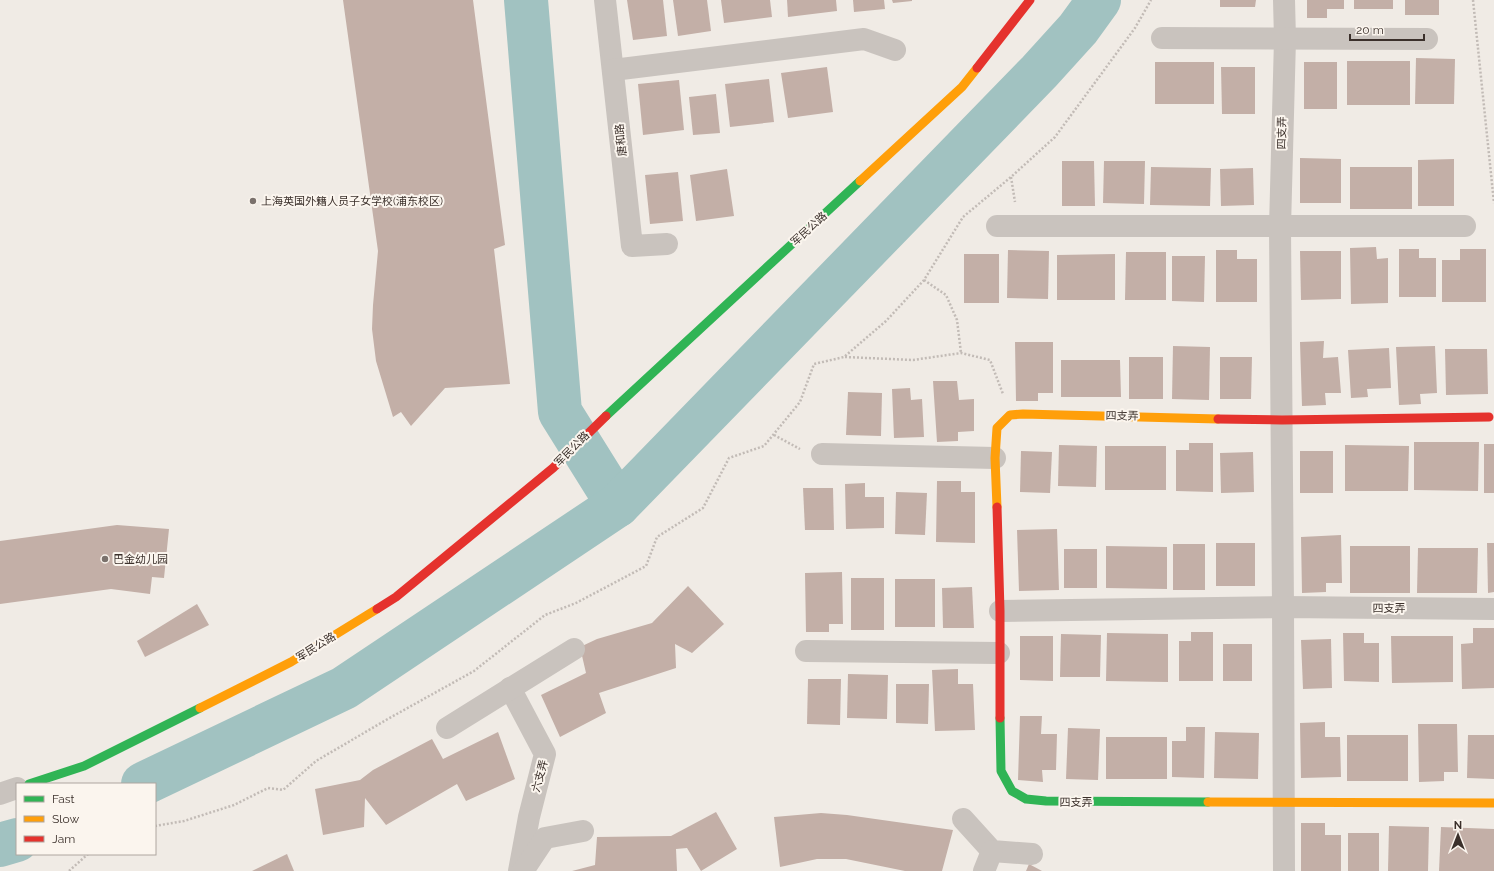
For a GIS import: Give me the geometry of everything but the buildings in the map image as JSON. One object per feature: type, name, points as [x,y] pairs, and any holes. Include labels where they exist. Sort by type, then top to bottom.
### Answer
[{"type":"street","name":"唐和路","points":[[605,0],[632,246],[667,244]]},
{"type":"street","name":"军民公路","points":[[32,783],[84,766],[291,662],[396,597],[554,468],[599,422],[962,87],[1030,0]]},
{"type":"street","name":"四支弄","points":[[1284,0],[1285,39],[1280,227],[1284,607],[1284,871]]},
{"type":"street","points":[[1162,38],[1427,39]]},
{"type":"street","points":[[613,70],[864,39],[895,50]]},
{"type":"street","points":[[997,226],[1465,226]]},
{"type":"street","name":"四支弄","points":[[1489,417],[1282,420],[1023,414],[1010,415],[997,428],[995,458],[1000,611],[999,652],[1001,771],[1012,791],[1026,799],[1046,801],[1284,804],[1494,803]]},
{"type":"street","points":[[822,454],[995,458]]},
{"type":"street","name":"四支弄","points":[[1000,611],[1284,607],[1494,609]]},
{"type":"street","points":[[448,728],[574,649]]},
{"type":"street","points":[[806,651],[999,652]]},
{"type":"street","name":"六支弄","points":[[510,688],[545,754],[529,817],[519,871]]},
{"type":"street","points":[[0,794],[16,788]]},
{"type":"street","points":[[963,819],[992,851],[1032,854]]},
{"type":"street","points":[[523,871],[545,838],[583,831]]},
{"type":"street","points":[[984,871],[992,851]]},
{"type":"path","points":[[844,357],[886,321],[924,280],[963,217],[1011,177],[1055,137],[1135,28],[1151,0]]},
{"type":"path","points":[[1473,0],[1494,203]]},
{"type":"path","points":[[924,280],[946,295],[957,320],[961,353]]},
{"type":"path","points":[[156,826],[184,821],[234,805],[268,788],[282,790],[316,761],[474,671],[545,615],[576,603],[646,566],[657,537],[703,508],[729,458],[764,446],[774,435],[800,402],[814,364],[844,357],[912,360],[961,353],[990,360],[1010,415]]},
{"type":"path","points":[[774,435],[801,450],[822,454]]},
{"type":"path","points":[[69,871],[87,855]]},
{"type":"waterway","points":[[526,0],[560,412],[618,505]]},
{"type":"waterway","points":[[145,783],[344,688],[618,505],[1039,72],[1078,29],[1099,0]]},
{"type":"waterway","points":[[0,845],[16,840]]},
{"type":"traffic: fast","points":[[606,416],[860,181]]},
{"type":"traffic: fast","points":[[32,783],[84,766],[200,708]]},
{"type":"traffic: fast","points":[[1000,718],[1001,771],[1012,791],[1026,799],[1046,801],[1208,802]]},
{"type":"traffic: slow","points":[[860,181],[962,87],[977,68]]},
{"type":"traffic: slow","points":[[997,507],[995,458],[997,428],[1010,415],[1023,414],[1218,419]]},
{"type":"traffic: slow","points":[[200,708],[291,662],[377,609]]},
{"type":"traffic: slow","points":[[1208,802],[1494,803]]},
{"type":"traffic: jam","points":[[977,68],[1030,0]]},
{"type":"traffic: jam","points":[[377,609],[396,597],[553,468],[606,416]]},
{"type":"traffic: jam","points":[[1218,419],[1282,420],[1489,417]]},
{"type":"traffic: jam","points":[[997,507],[1000,611],[1000,718]]},
{"type":"place","name":"上海英国外籍人员子女学校(浦东校区)","points":[[253,201]]},
{"type":"place","name":"巴金幼儿园","points":[[105,559]]}]
